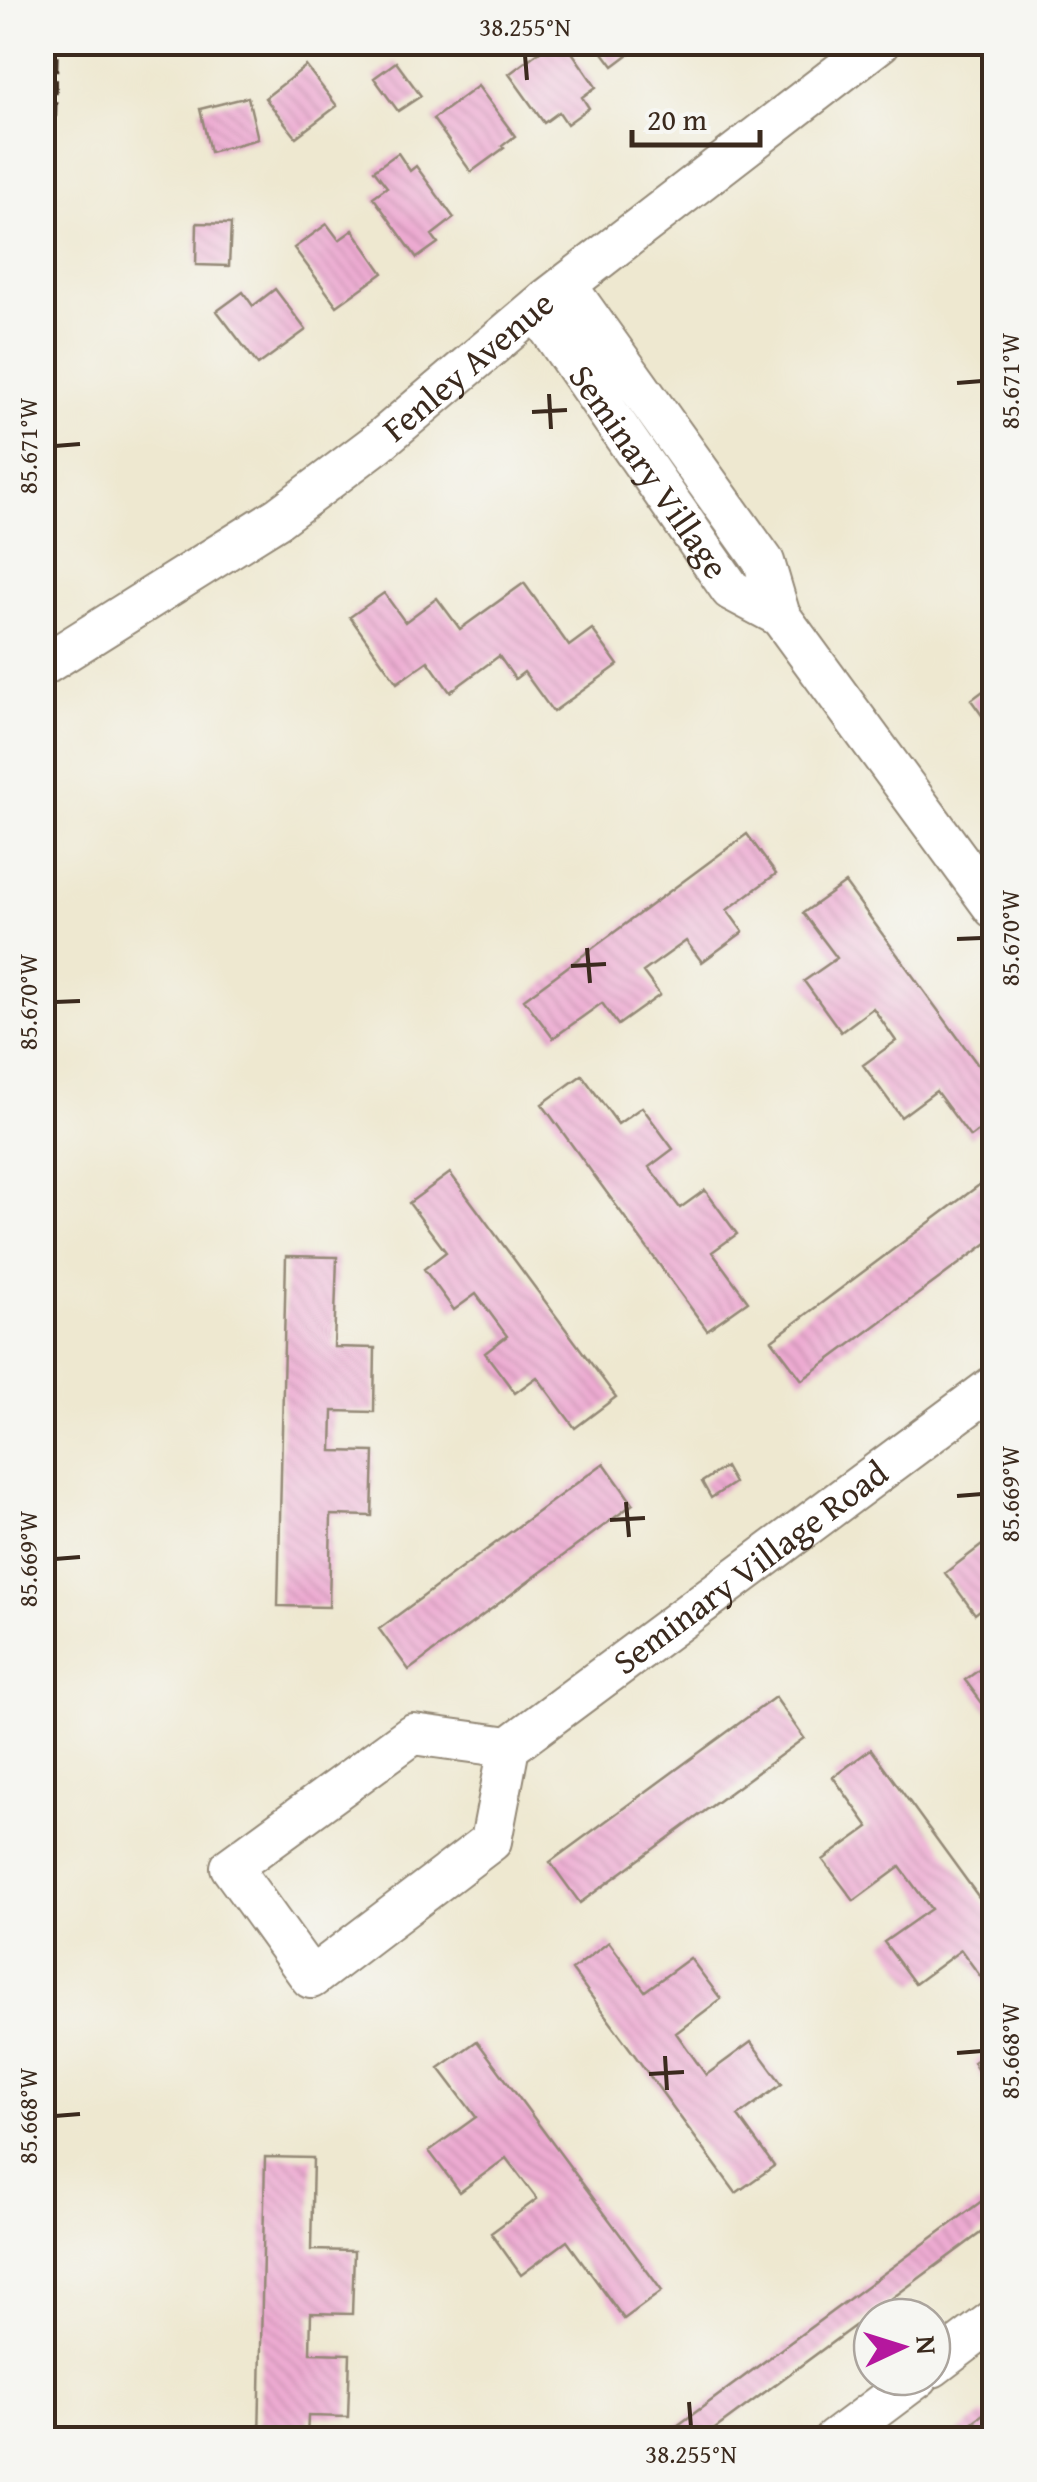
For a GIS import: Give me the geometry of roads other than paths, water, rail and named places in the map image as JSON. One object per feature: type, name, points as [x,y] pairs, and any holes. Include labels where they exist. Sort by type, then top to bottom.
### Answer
[{"type":"street","name":"Fenley Avenue","points":[[42,666],[279,517],[376,444],[551,297],[880,42]]},
{"type":"street","name":"Seminary Village","points":[[551,297],[731,590],[780,616],[994,908]]},
{"type":"street","name":"Seminary Village Road","points":[[509,1747],[994,1386]]},
{"type":"street","points":[[413,1734],[509,1747],[491,1842],[311,1978],[231,1868],[413,1734]]},
{"type":"street","points":[[952,2352],[994,2320]]},
{"type":"street","points":[[834,2440],[891,2397]]},
{"type":"railway","points":[[42,554],[55,42]]}]
